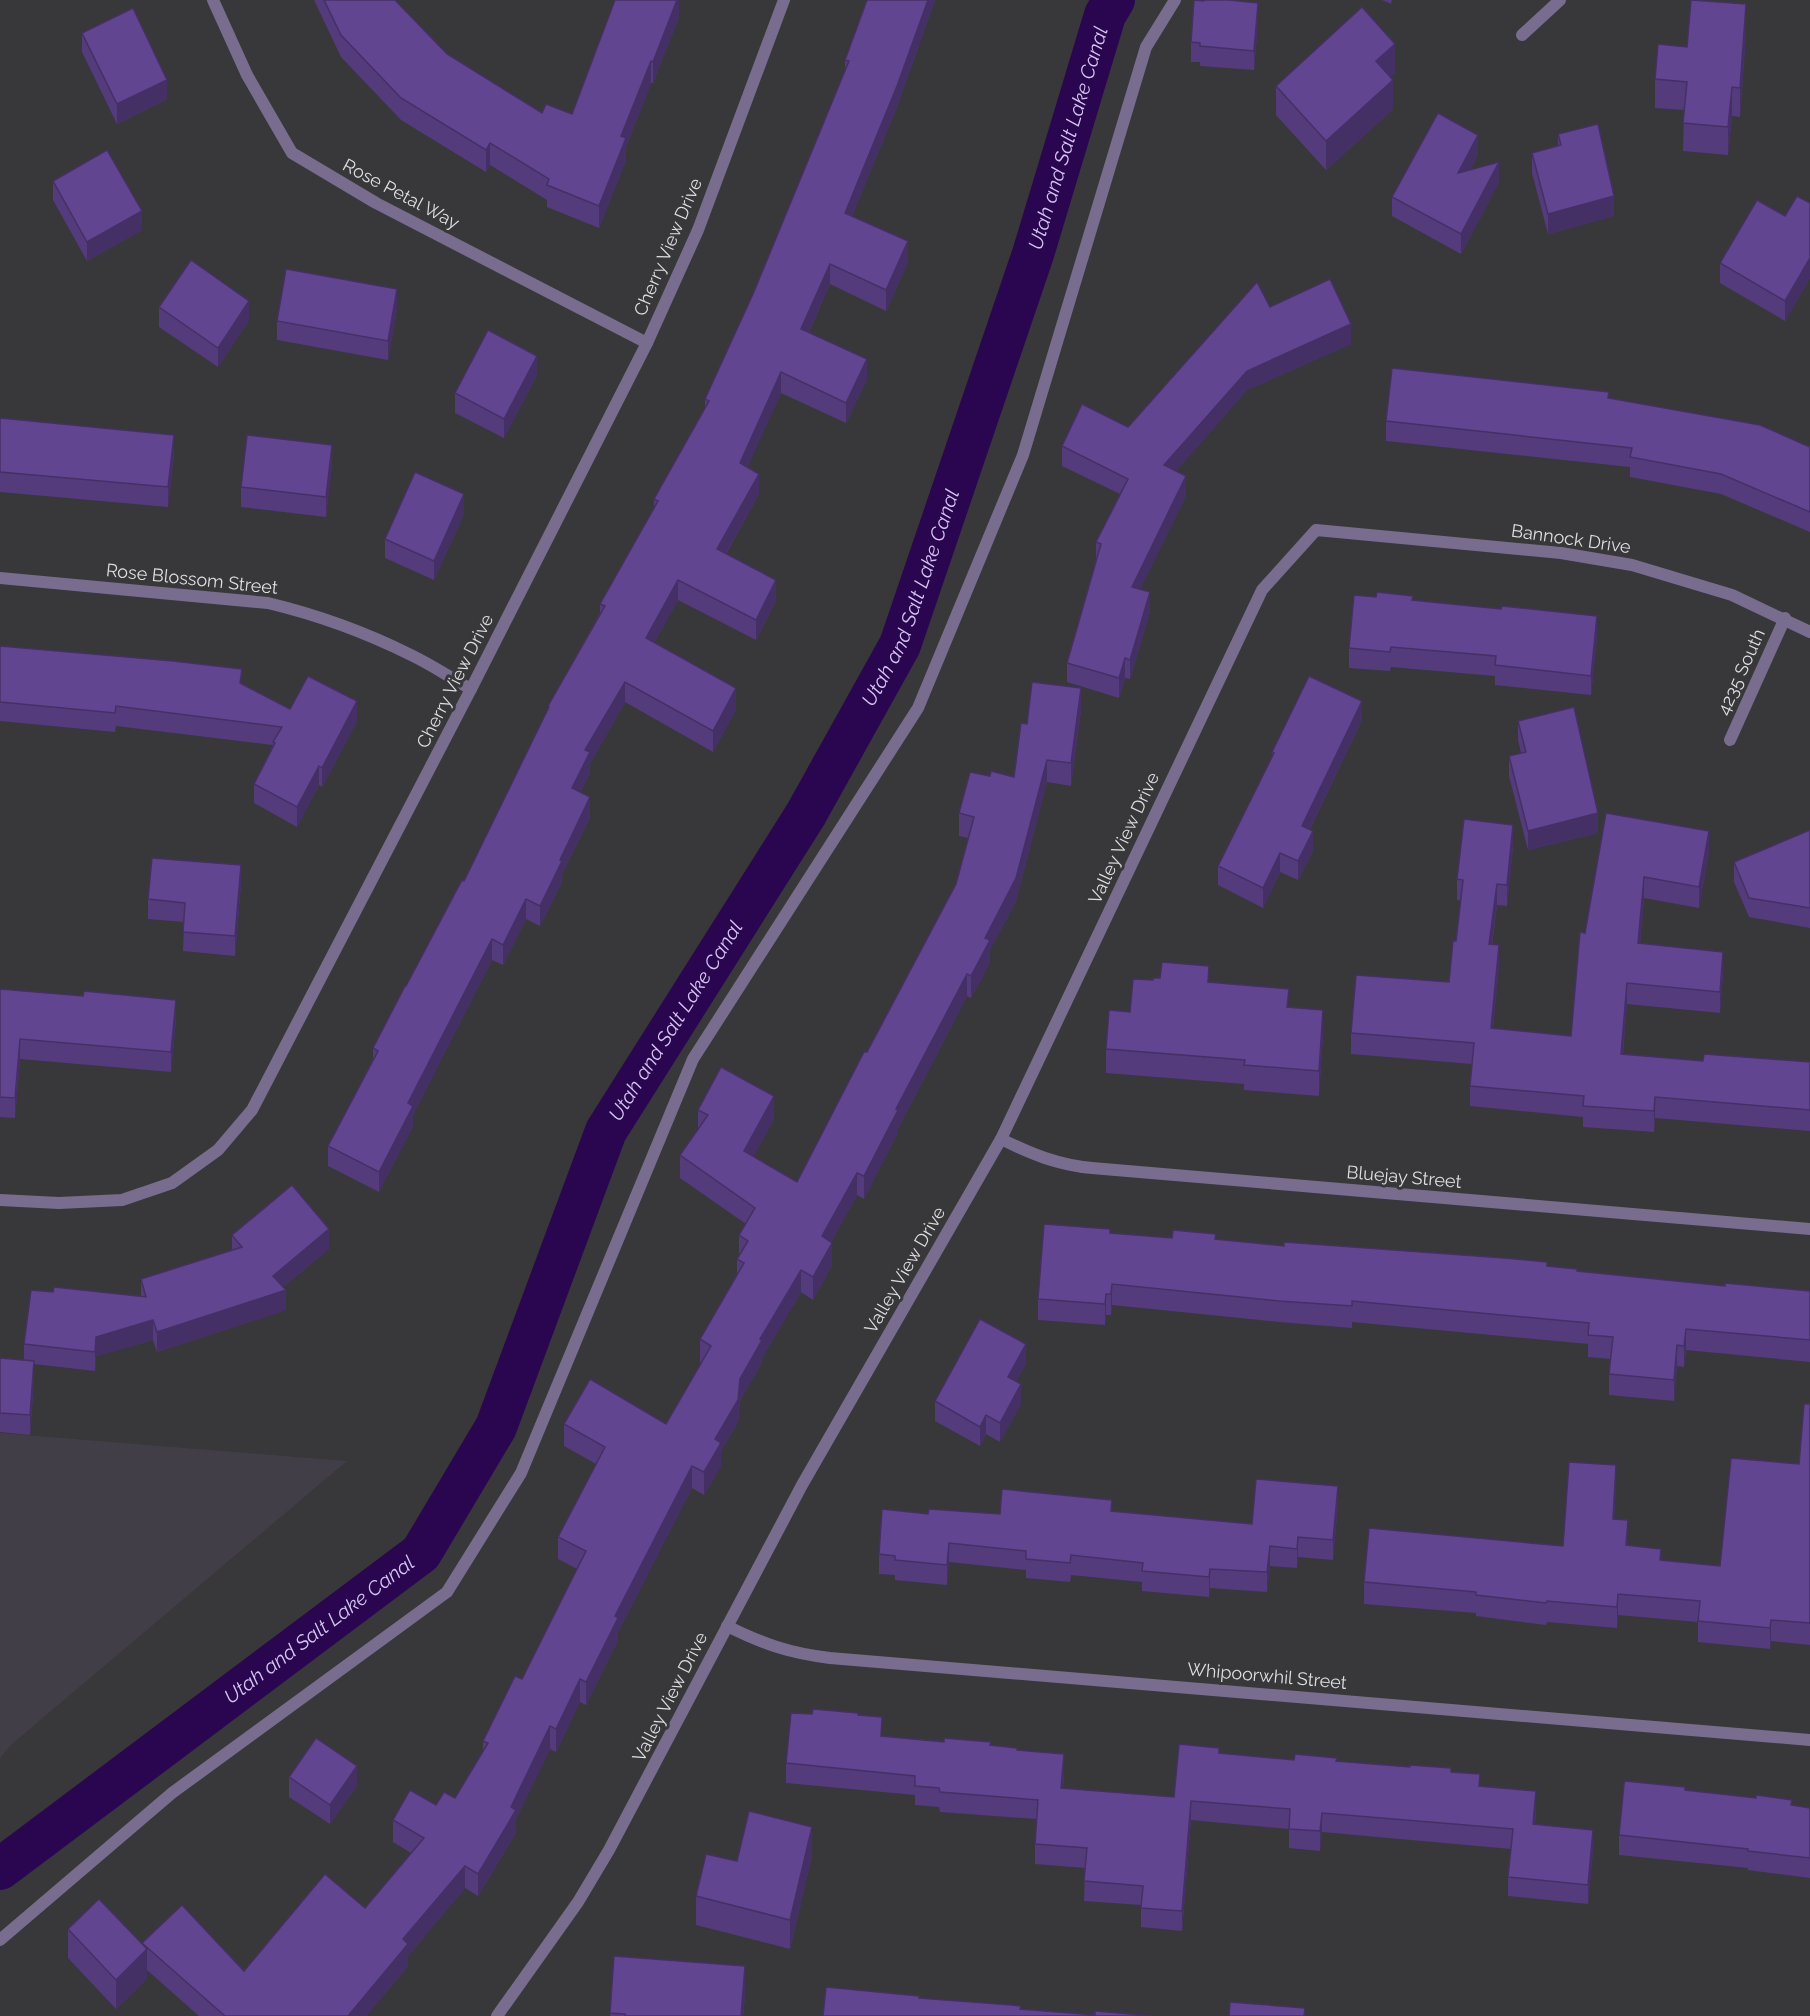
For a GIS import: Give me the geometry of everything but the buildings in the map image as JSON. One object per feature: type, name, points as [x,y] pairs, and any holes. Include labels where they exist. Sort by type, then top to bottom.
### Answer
[{"type":"street","name":"Rose Petal Way","points":[[213,0],[247,75],[292,153],[376,203],[647,343]]},
{"type":"street","name":"Cherry View Drive","points":[[0,1200],[59,1203],[122,1200],[172,1183],[218,1150],[252,1110],[471,689],[647,343],[698,230],[784,0]]},
{"type":"street","points":[[0,1940],[172,1793],[447,1592],[521,1473],[693,1059],[918,708],[1023,455],[1146,47],[1175,0]]},
{"type":"street","points":[[1522,35],[1560,0]]},
{"type":"street","name":"Bannock Drive","points":[[1316,530],[1561,553],[1632,565],[1732,595],[1785,618],[1810,632]]},
{"type":"street","name":"Valley View Drive","points":[[497,2016],[578,1902],[642,1790],[802,1485],[1001,1139],[1262,590],[1316,530]]},
{"type":"street","name":"Rose Blossom Street","points":[[0,578],[268,603],[348,627],[412,656],[471,689]]},
{"type":"street","name":"4235 South","points":[[1730,740],[1785,618]]},
{"type":"street","name":"Bluejay Street","points":[[1001,1139],[1036,1156],[1055,1162],[1092,1168],[1810,1229]]},
{"type":"street","name":"Whipoorwhil Street","points":[[727,1626],[761,1643],[818,1657],[1810,1740]]},
{"type":"shaded area","points":[[0,1433],[347,1461],[12,1744],[0,1758]]},
{"type":"waterway","name":"Utah and Salt Lake Canal","points":[[0,1869],[421,1553],[496,1427],[606,1131],[806,814],[900,645],[1033,254],[1105,15],[1114,0]]}]
